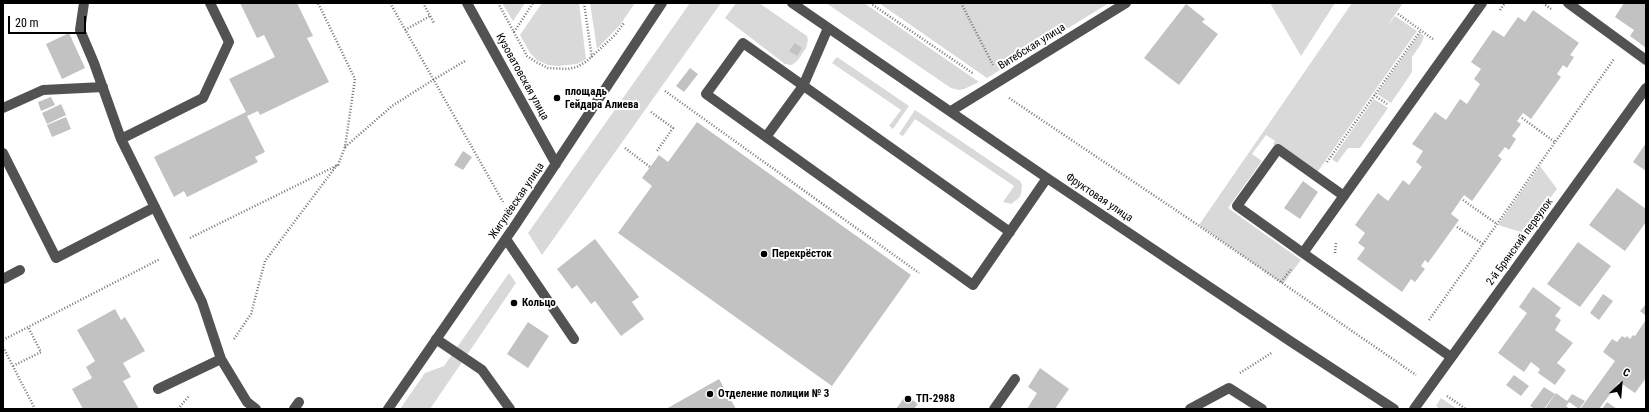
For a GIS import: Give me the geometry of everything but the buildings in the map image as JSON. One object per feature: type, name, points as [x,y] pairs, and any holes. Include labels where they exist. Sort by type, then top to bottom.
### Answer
[{"type":"street","points":[[84,3],[80,30],[103,87],[121,139],[202,302],[220,359],[247,402],[256,409]]},
{"type":"street","points":[[121,139],[203,98],[229,42],[210,3]]},
{"type":"street","name":"Кузоватовская улица","points":[[467,3],[556,164]]},
{"type":"street","name":"Жигулёвская улица","points":[[388,409],[506,239],[662,3]]},
{"type":"street","name":"Фруктовая улица","points":[[792,3],[1047,178],[1394,409]]},
{"type":"street","name":"Витебская улица","points":[[951,111],[1126,3]]},
{"type":"street","points":[[1303,253],[1482,3]]},
{"type":"street","points":[[1568,3],[1646,60]]},
{"type":"street","points":[[766,137],[803,86],[828,28]]},
{"type":"street","points":[[1010,232],[743,43],[706,94],[973,285],[1010,232],[1047,178]]},
{"type":"street","points":[[3,108],[43,90],[103,87]]},
{"type":"street","name":"2-й Брянский переулок","points":[[1414,409],[1646,88]]},
{"type":"street","points":[[1344,196],[1278,149],[1237,206],[1451,357]]},
{"type":"street","points":[[3,153],[56,258],[156,207]]},
{"type":"street","points":[[506,239],[574,339]]},
{"type":"street","points":[[3,279],[20,270]]},
{"type":"street","points":[[436,339],[482,370],[510,409]]},
{"type":"street","points":[[158,389],[220,359]]},
{"type":"street","points":[[994,409],[1016,379]]},
{"type":"street","points":[[1190,409],[1229,388],[1262,409]]},
{"type":"path","points":[[220,359],[251,314],[265,261],[338,165],[345,147],[355,79],[318,3]]},
{"type":"path","points":[[390,3],[503,202]]},
{"type":"path","points":[[423,3],[434,23]]},
{"type":"path","points":[[498,3],[527,56],[548,68],[568,69],[577,67],[592,58],[615,35],[629,17]]},
{"type":"path","points":[[514,32],[533,3]]},
{"type":"path","points":[[584,3],[592,58]]},
{"type":"path","points":[[870,3],[978,77]]},
{"type":"path","points":[[961,3],[1001,80]]},
{"type":"path","points":[[1496,16],[1505,3]]},
{"type":"path","points":[[1316,177],[1421,30],[1398,14]]},
{"type":"path","points":[[405,30],[430,16]]},
{"type":"path","points":[[1419,335],[1624,44]]},
{"type":"path","points":[[345,147],[392,106],[465,61]]},
{"type":"path","points":[[665,92],[919,273]]},
{"type":"path","points":[[1005,95],[1466,409]]},
{"type":"path","points":[[651,112],[673,128],[657,151]]},
{"type":"path","points":[[1522,118],[1555,142]]},
{"type":"path","points":[[625,148],[650,167]]},
{"type":"path","points":[[3,340],[177,250],[193,236],[338,165]]},
{"type":"path","points":[[1463,200],[1497,224]]},
{"type":"path","points":[[1457,227],[1483,244]]},
{"type":"path","points":[[1337,237],[1335,253],[1338,257]]},
{"type":"path","points":[[13,366],[41,352],[28,327]]},
{"type":"path","points":[[1229,388],[1241,372],[1290,341]]},
{"type":"path","points":[[3,347],[35,409]]},
{"type":"shaded area","points":[[502,3],[525,3],[513,21]]},
{"type":"shaded area","points":[[542,3],[579,3],[586,59],[577,64],[558,66],[548,65],[537,60],[530,53],[520,35]]},
{"type":"shaded area","points":[[590,3],[635,3],[620,25],[597,49]]},
{"type":"shaded area","points":[[690,3],[721,3],[542,255],[528,233]]},
{"type":"shaded area","points":[[736,3],[759,3],[807,36],[808,40],[806,48],[798,60],[792,65],[785,64],[725,18]]},
{"type":"shaded area","points":[[826,3],[864,3],[979,82],[964,89],[959,90],[951,88]]},
{"type":"shaded area","points":[[879,3],[1109,3],[987,78]]},
{"type":"shaded area","points":[[1270,3],[1335,3],[1301,56]]},
{"type":"shaded area","points":[[1352,3],[1403,3],[1387,26],[1395,16],[1417,31],[1316,174],[1273,144],[1275,141],[1266,135],[1252,154],[1262,161],[1228,208],[1301,260],[1283,284],[1199,225]]},
{"type":"shaded area","points":[[1420,33],[1424,36],[1421,44],[1412,57],[1412,72],[1391,103],[1377,94]]},
{"type":"shaded area","points":[[837,57],[909,106],[893,129],[889,126],[901,110],[832,63]]},
{"type":"shaded area","points":[[1374,99],[1388,108],[1360,148],[1348,148],[1337,163],[1332,159]]},
{"type":"shaded area","points":[[915,110],[1020,181],[1022,185],[1019,198],[1011,204],[1003,202],[1014,186],[915,119],[903,136],[899,134]]},
{"type":"shaded area","points":[[1540,166],[1557,189],[1524,233],[1498,225]]},
{"type":"shaded area","points":[[509,273],[516,283],[430,409],[400,409],[425,373],[444,366]]},
{"type":"shaded area","points":[[1441,398],[1457,409],[1440,409],[1436,406]]},
{"type":"place","name":"площадь Гейдара Алиева","points":[[557,98]]},
{"type":"place","name":"Перекрёсток","points":[[764,254]]},
{"type":"place","name":"Кольцо","points":[[514,303]]},
{"type":"place","name":"Отделение полиции № 3","points":[[710,394]]},
{"type":"place","name":"ТП-2988","points":[[908,399]]}]
